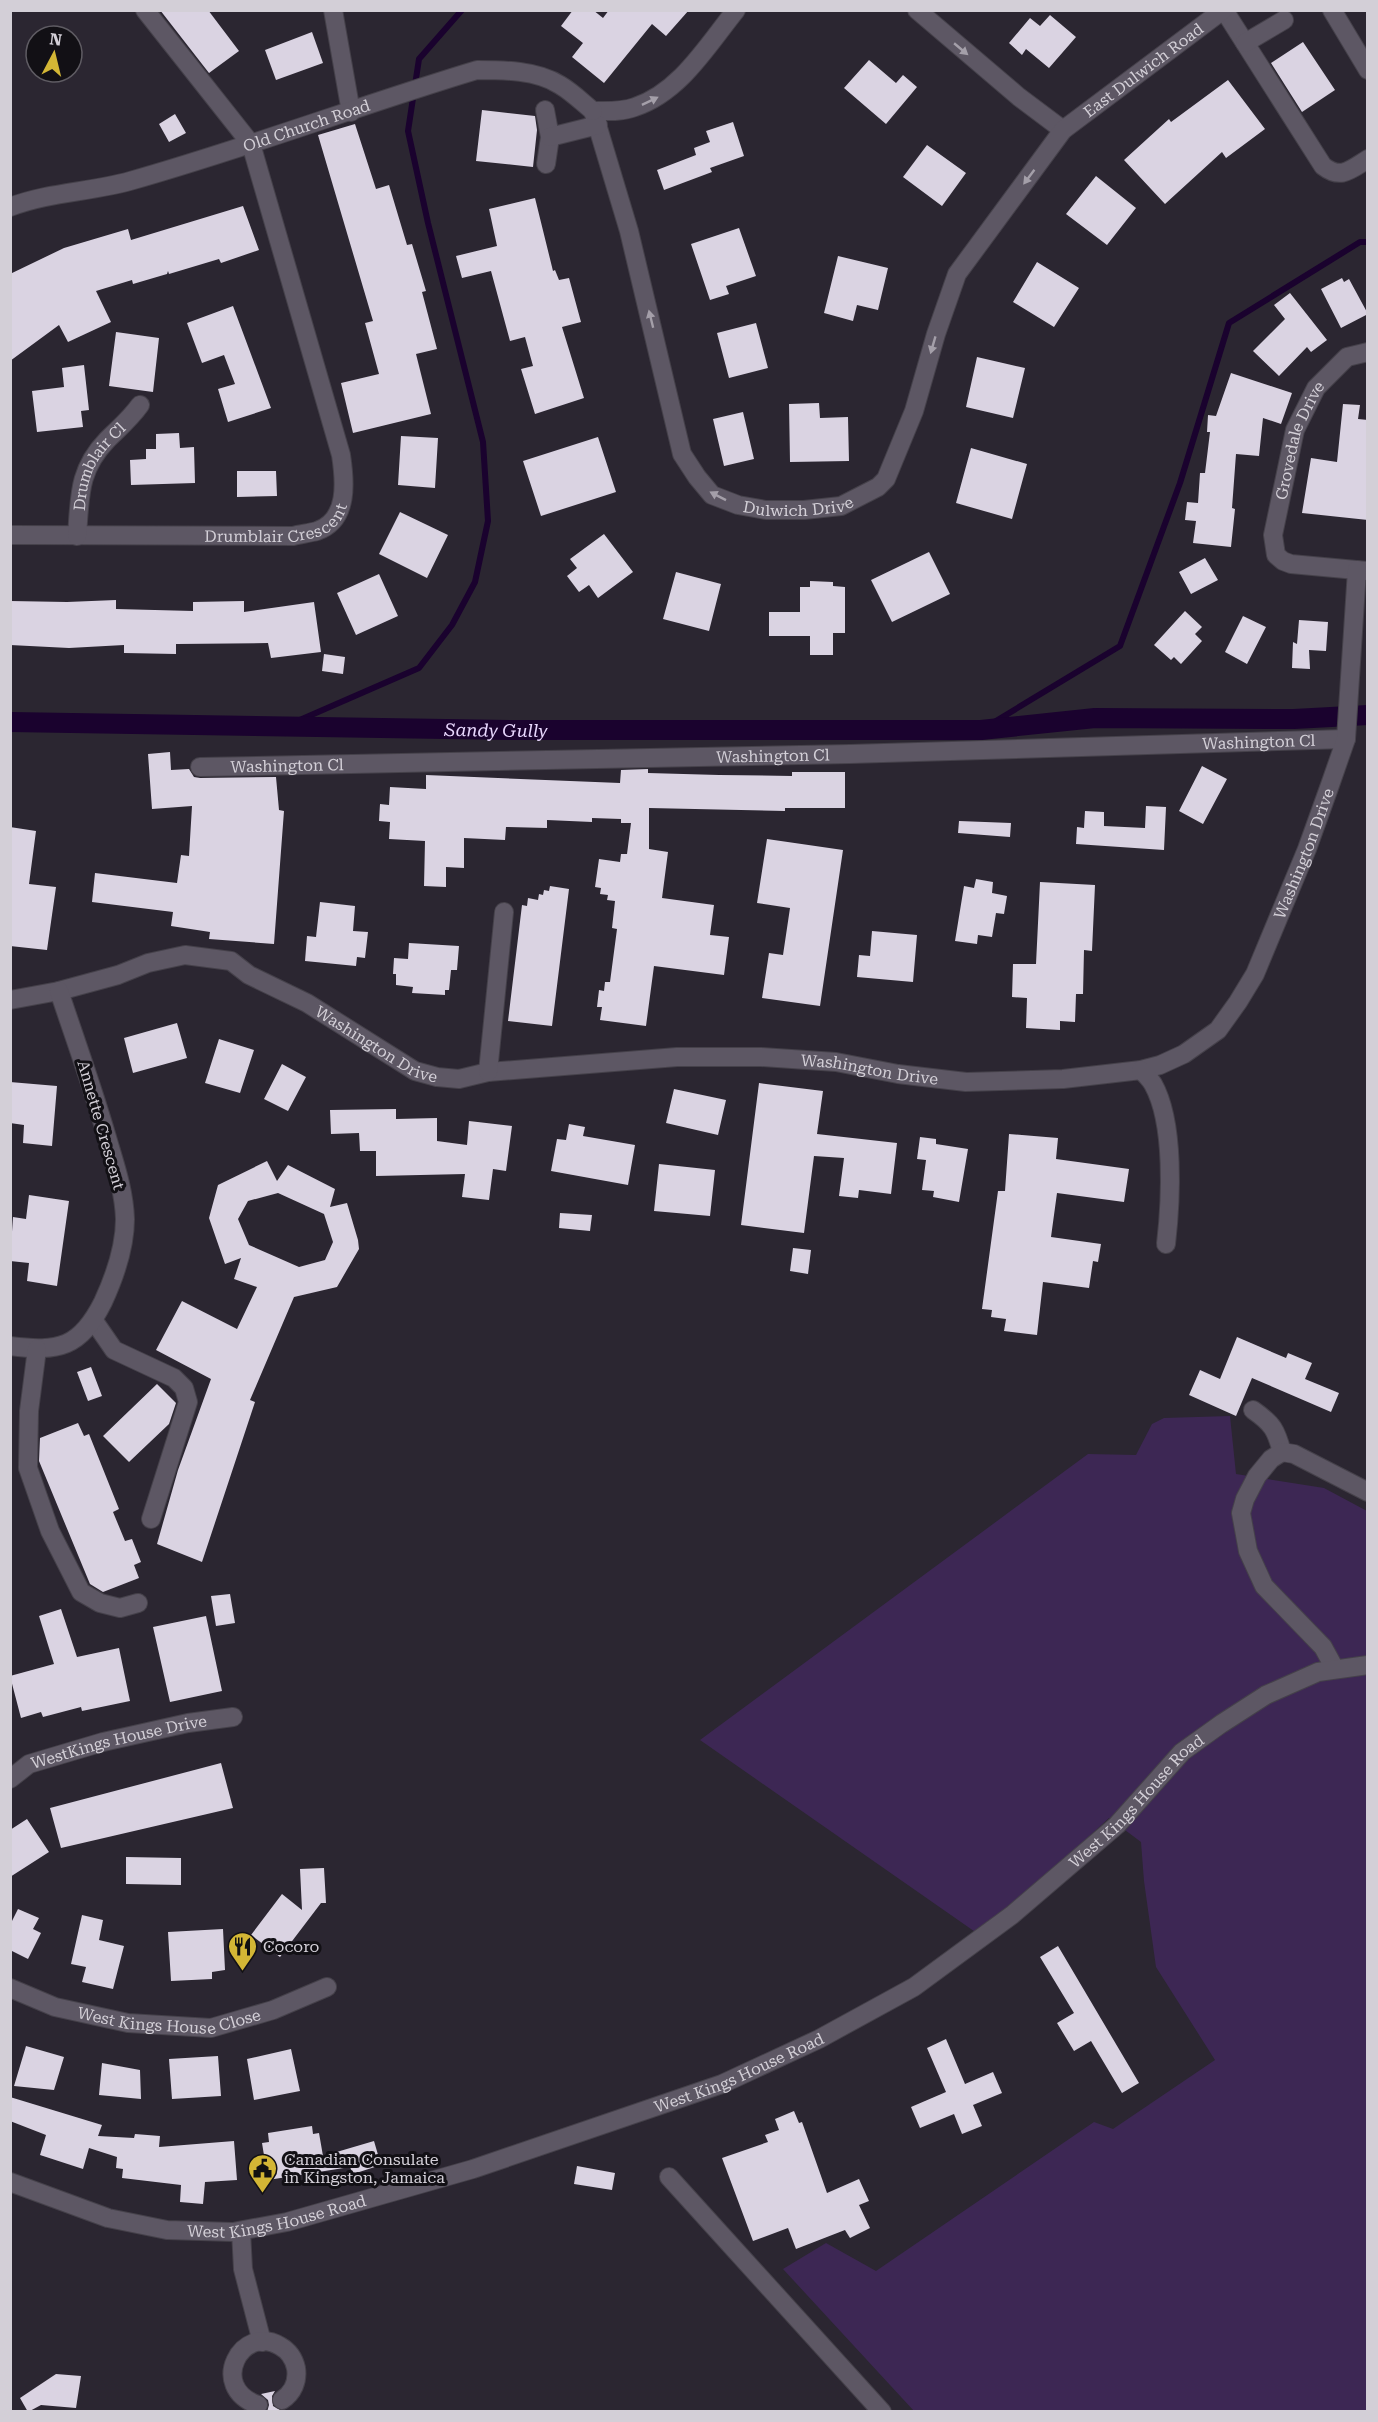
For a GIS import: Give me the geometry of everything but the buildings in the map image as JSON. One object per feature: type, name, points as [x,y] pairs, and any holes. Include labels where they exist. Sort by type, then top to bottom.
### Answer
[{"type":"street","points":[[145,10],[251,144]]},
{"type":"street","points":[[333,10],[351,112]]},
{"type":"street","points":[[550,137],[616,111],[634,108],[658,96],[678,82],[736,10]]},
{"type":"street","points":[[917,10],[1018,97],[1063,130]]},
{"type":"street","points":[[1223,10],[1323,166],[1331,172],[1343,174],[1368,159]]},
{"type":"street","name":"East Dulwich Road","points":[[1063,130],[1223,10]]},
{"type":"street","points":[[1332,10],[1368,70]]},
{"type":"street","points":[[1245,43],[1284,20]]},
{"type":"street","name":"Old Church Road","points":[[10,207],[29,200],[127,182],[477,70],[503,70],[532,75],[558,84],[596,118]]},
{"type":"street","points":[[545,110],[550,137],[546,164]]},
{"type":"street","name":"Dulwich Drive","points":[[596,118],[629,231],[682,454],[712,495],[738,505],[766,510],[804,510],[841,506],[878,487],[886,479],[914,411],[936,334],[957,274],[1063,130]]},
{"type":"street","name":"Drumblair Crescent","points":[[10,535],[293,536],[319,530],[336,519],[343,496],[344,477],[341,455],[251,144]]},
{"type":"street","name":"Grovedale Drive","points":[[1362,570],[1291,564],[1283,561],[1276,555],[1273,535],[1295,430],[1316,388],[1347,357],[1368,352]]},
{"type":"street","name":"Drumblair Cl","points":[[77,536],[81,482],[88,463],[106,441],[131,418],[140,405]]},
{"type":"street","name":"Washington Drive","points":[[59,991],[118,975],[148,963],[185,955],[231,961],[249,975],[307,1003],[415,1071],[437,1077],[459,1078],[489,1071],[677,1057],[740,1057],[836,1062],[898,1074],[966,1082],[1063,1079],[1141,1070],[1184,1054],[1218,1030],[1255,974],[1294,881],[1346,739],[1348,697],[1362,570]]},
{"type":"street","name":"Washington Cl","points":[[200,767],[838,754],[1346,739]]},
{"type":"street","points":[[489,1071],[504,912]]},
{"type":"street","points":[[10,1000],[59,991]]},
{"type":"street","name":"Annette Crescent","points":[[10,1346],[37,1349],[57,1347],[73,1341],[93,1321],[108,1292],[120,1258],[125,1219],[120,1183],[91,1083],[59,991]]},
{"type":"street","points":[[1141,1070],[1153,1084],[1164,1116],[1170,1164],[1170,1212],[1166,1244]]},
{"type":"street","points":[[93,1321],[114,1350],[174,1378],[184,1388],[188,1402],[151,1518]]},
{"type":"street","points":[[37,1349],[29,1411],[28,1468],[50,1531],[81,1592],[99,1603],[120,1608],[138,1603]]},
{"type":"street","points":[[1253,1410],[1268,1420],[1277,1432],[1282,1452]]},
{"type":"street","points":[[1335,1669],[1323,1647],[1264,1586],[1248,1551],[1241,1513],[1245,1499],[1257,1476],[1271,1459],[1282,1452],[1294,1454],[1368,1492]]},
{"type":"street","name":"West Kings House Road","points":[[10,2182],[108,2218],[167,2230],[241,2231],[347,2206],[473,2169],[722,2084],[819,2039],[914,1987],[1012,1915],[1117,1824],[1182,1752],[1221,1724],[1266,1695],[1318,1671],[1368,1665]]},
{"type":"street","name":"WestKings House Drive","points":[[10,1779],[29,1764],[103,1742],[188,1723],[233,1717]]},
{"type":"street","name":"West Kings House Close","points":[[10,1988],[55,2007],[128,2023],[212,2028],[273,2010],[327,1987]]},
{"type":"street","points":[[669,2176],[882,2412]]},
{"type":"street","points":[[241,2231],[243,2270],[262,2342]]},
{"type":"street","points":[[258,2405],[241,2396],[236,2389],[232,2371],[239,2354],[245,2347],[262,2342],[279,2345],[292,2357],[295,2365],[295,2383],[291,2392],[282,2400]]},
{"type":"shaded area","points":[[1230,1416],[1236,1474],[1324,1488],[1367,1511],[1367,2411],[914,2411],[783,2269],[826,2243],[876,2271],[1094,2122],[1113,2129],[1215,2060],[1156,1967],[1141,1842],[1109,1818],[981,1936],[700,1740],[1088,1454],[1136,1455],[1152,1424],[1164,1418]]},
{"type":"waterway","points":[[286,726],[419,668],[452,625],[475,582],[488,521],[483,442],[428,223],[408,131],[419,59],[462,10]]},
{"type":"waterway","points":[[981,730],[1120,646],[1180,483],[1229,323],[1360,242],[1368,242]]},
{"type":"waterway","name":"Sandy Gully","points":[[10,722],[510,730],[981,730],[1095,718],[1294,719],[1368,715]]},
{"type":"place","name":"Cocoro","points":[[242,1972]]},
{"type":"place","name":"Canadian Consulate in Kingston, Jamaica","points":[[263,2194]]}]
